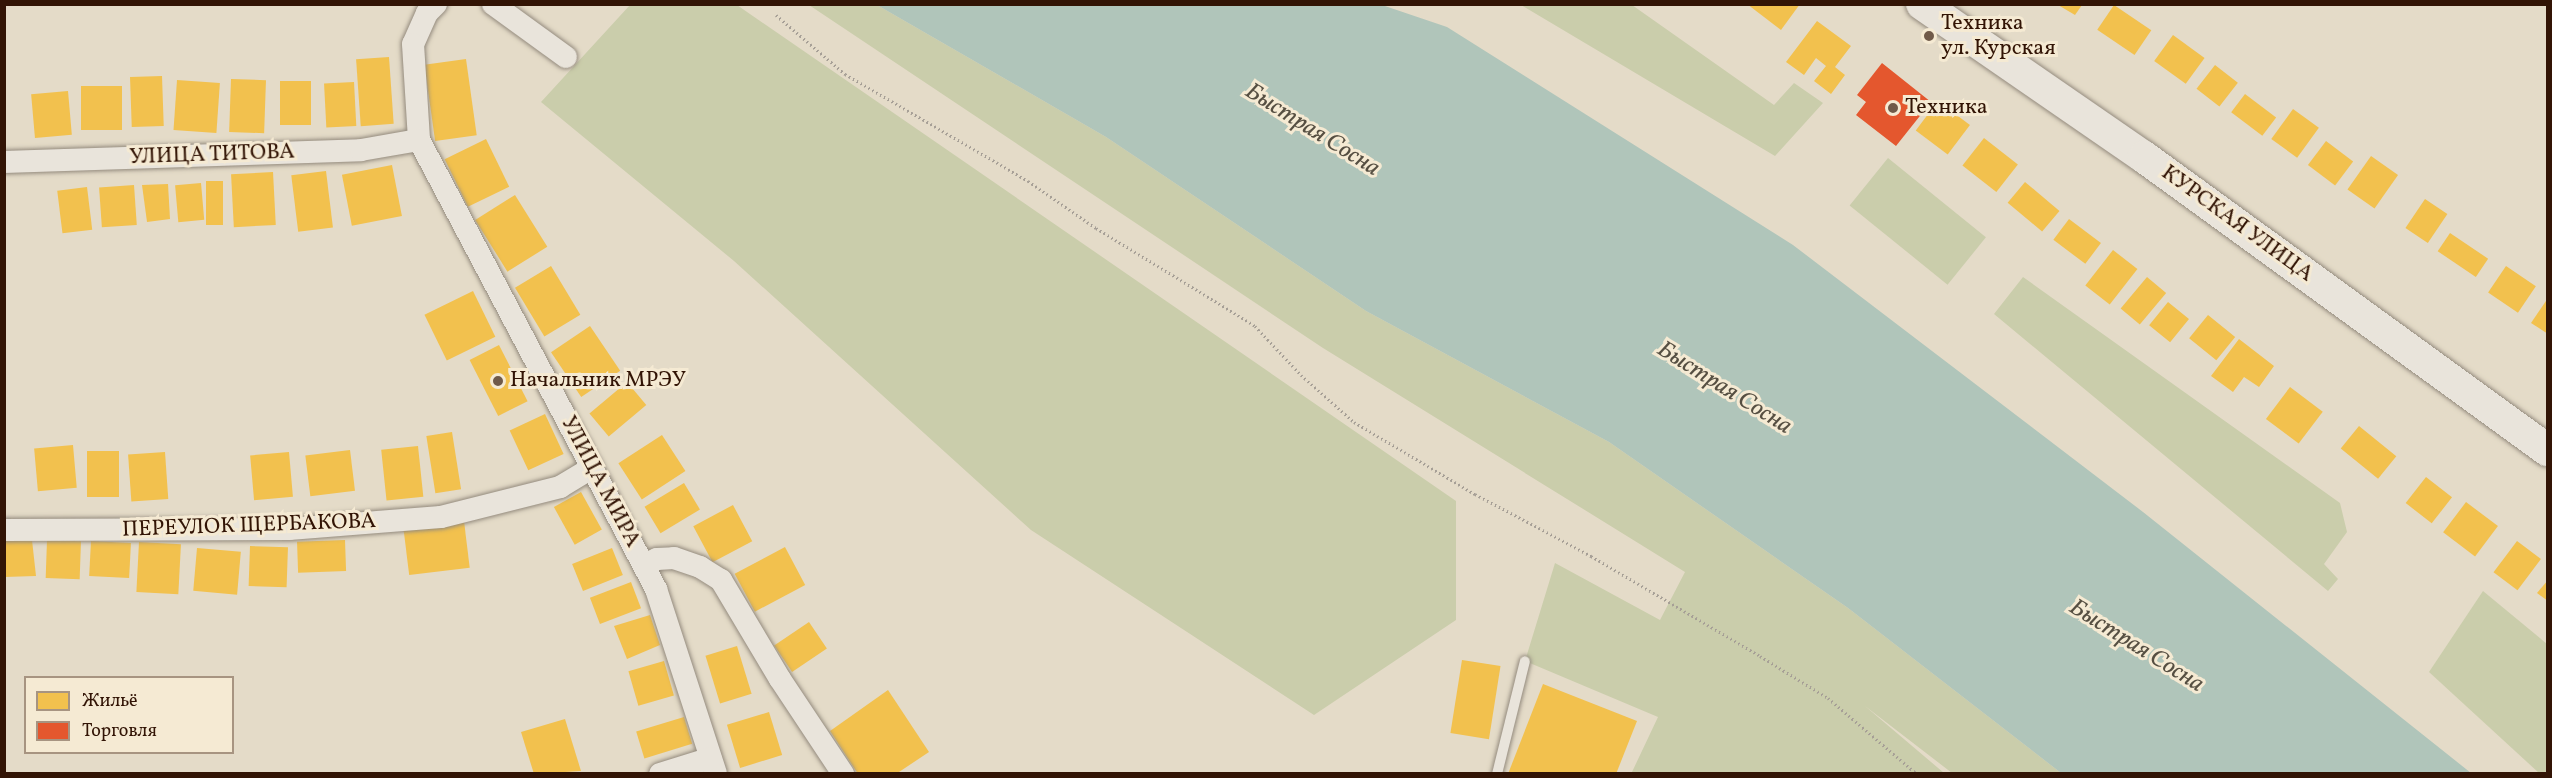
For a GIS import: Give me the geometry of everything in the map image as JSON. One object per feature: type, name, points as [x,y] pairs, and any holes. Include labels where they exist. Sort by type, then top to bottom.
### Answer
[{"type":"street","points":[[493,4],[566,57]]},
{"type":"street","name":"КУРСКАЯ УЛИЦА","points":[[1922,4],[2144,157],[2547,450]]},
{"type":"street","points":[[419,140],[413,44],[427,13],[435,5]]},
{"type":"street","name":"УЛИЦА ТИТОВА","points":[[4,162],[361,150],[419,140]]},
{"type":"street","name":"УЛИЦА МИРА","points":[[419,140],[656,589],[713,766]]},
{"type":"street","name":"ПЕРЕУЛОК ЩЕРБАКОВА","points":[[4,530],[289,529],[441,517],[560,487],[592,468]]},
{"type":"street","points":[[644,566],[657,558],[674,558],[700,567],[721,580],[780,679],[843,774]]},
{"type":"street","points":[[660,774],[713,766]]},
{"type":"lane","points":[[1497,774],[1524,661]]},
{"type":"path","points":[[776,15],[845,74],[1028,181],[1096,228],[1255,326],[1301,375],[1354,422],[1475,494],[1591,556],[1828,698],[1917,774]]},
{"type":"green space","points":[[630,5],[737,5],[1456,501],[1456,620],[1314,715],[1031,530],[734,261],[541,102]]},
{"type":"green space","points":[[809,5],[877,5],[1106,137],[1366,311],[1609,442],[1848,608],[2061,773],[1952,773],[1865,706],[1944,773],[1632,772],[1658,717],[1525,661],[1555,563],[1660,620],[1685,572],[1323,348]]},
{"type":"green space","points":[[1521,5],[1632,5],[1774,105],[1794,83],[1823,103],[1775,156]]},
{"type":"green space","points":[[1888,158],[1986,237],[1948,285],[1850,205]]},
{"type":"green space","points":[[2023,277],[2340,503],[2347,532],[2324,564],[2338,579],[2328,591],[1994,314]]},
{"type":"green space","points":[[2483,591],[2547,644],[2547,773],[2539,773],[2429,672]]},
{"type":"water","name":"Быстрая Сосна","points":[[1379,4],[1447,27],[1793,245],[2143,512],[2471,773],[2061,773],[1848,608],[1609,442],[1366,311],[1106,137],[877,5]]},
{"type":"building: Жильё","points":[[1747,4],[1800,4],[1781,30]]},
{"type":"building: Жильё","points":[[2058,5],[2082,5],[2075,15]]},
{"type":"building: Жильё","points":[[2114,5],[2151,30],[2135,55],[2097,30]]},
{"type":"building: Жильё","points":[[1817,21],[1851,46],[1835,67],[1845,75],[1831,94],[1814,81],[1826,66],[1816,58],[1804,75],[1786,62]]},
{"type":"building: Жильё","points":[[2173,35],[2205,58],[2186,84],[2154,61]]},
{"type":"building: Жильё","points":[[389,57],[394,124],[361,126],[356,59]]},
{"type":"building: Жильё","points":[[466,59],[477,135],[435,141],[424,65]]},
{"type":"building: Жильё","points":[[2215,65],[2238,83],[2219,106],[2197,89]]},
{"type":"building: Жильё","points":[[162,76],[164,126],[132,127],[130,77]]},
{"type":"building: Жильё","points":[[231,79],[266,80],[264,133],[229,132]]},
{"type":"building: Жильё","points":[[177,80],[220,83],[216,133],[174,130]]},
{"type":"building: Жильё","points":[[280,81],[311,81],[311,125],[280,125]]},
{"type":"building: Жильё","points":[[354,82],[356,126],[326,128],[324,84]]},
{"type":"building: Жильё","points":[[81,86],[122,86],[122,130],[81,130]]},
{"type":"building: Жильё","points":[[68,91],[72,135],[35,138],[31,94]]},
{"type":"building: Жильё","points":[[2245,94],[2276,117],[2262,136],[2231,112]]},
{"type":"building: Жильё","points":[[1938,101],[1970,125],[1948,155],[1916,131]]},
{"type":"building: Жильё","points":[[2293,109],[2319,128],[2297,158],[2271,139]]},
{"type":"building: Жильё","points":[[1984,138],[2018,164],[1996,192],[1962,166]]},
{"type":"building: Жильё","points":[[486,139],[509,187],[468,207],[445,159]]},
{"type":"building: Жильё","points":[[2326,141],[2353,161],[2335,185],[2308,165]]},
{"type":"building: Жильё","points":[[2371,156],[2398,175],[2375,209],[2347,190]]},
{"type":"building: Жильё","points":[[392,165],[402,216],[352,226],[342,175]]},
{"type":"building: Жильё","points":[[326,171],[333,228],[298,232],[291,175]]},
{"type":"building: Жильё","points":[[273,172],[276,225],[234,227],[231,174]]},
{"type":"building: Жильё","points":[[206,181],[223,181],[223,225],[206,225]]},
{"type":"building: Жильё","points":[[2025,182],[2059,211],[2042,232],[2008,203]]},
{"type":"building: Жильё","points":[[201,183],[204,220],[178,222],[175,185]]},
{"type":"building: Жильё","points":[[168,184],[170,219],[147,222],[142,185]]},
{"type":"building: Жильё","points":[[134,185],[137,225],[102,227],[99,187]]},
{"type":"building: Жильё","points":[[87,187],[92,230],[62,233],[57,191]]},
{"type":"building: Жильё","points":[[515,195],[547,247],[507,272],[475,220]]},
{"type":"building: Жильё","points":[[2425,199],[2447,214],[2428,243],[2405,228]]},
{"type":"building: Жильё","points":[[2069,219],[2101,243],[2085,264],[2053,240]]},
{"type":"building: Жильё","points":[[2450,233],[2488,259],[2476,277],[2438,251]]},
{"type":"building: Жильё","points":[[2113,250],[2137,269],[2110,305],[2085,285]]},
{"type":"building: Жильё","points":[[551,266],[580,315],[544,336],[515,288]]},
{"type":"building: Жильё","points":[[2506,266],[2536,286],[2518,313],[2488,293]]},
{"type":"building: Жильё","points":[[2147,277],[2166,293],[2140,324],[2121,308]]},
{"type":"building: Жильё","points":[[473,291],[495,337],[447,361],[424,315]]},
{"type":"building: Жильё","points":[[2548,298],[2548,334],[2531,323]]},
{"type":"building: Жильё","points":[[2168,302],[2189,319],[2170,342],[2149,325]]},
{"type":"building: Жильё","points":[[2208,315],[2235,337],[2216,360],[2189,338]]},
{"type":"building: Жильё","points":[[590,326],[620,371],[581,397],[551,352]]},
{"type":"building: Жильё","points":[[2239,339],[2274,366],[2259,387],[2244,377],[2233,392],[2211,376]]},
{"type":"building: Жильё","name":"Начальник МРЭУ","points":[[499,345],[528,401],[498,416],[470,360]]},
{"type":"building: Жильё","points":[[627,382],[646,405],[609,436],[589,413]]},
{"type":"building: Жильё","points":[[2290,387],[2323,412],[2299,444],[2266,419]]},
{"type":"building: Жильё","points":[[545,414],[564,454],[528,470],[510,430]]},
{"type":"building: Жильё","points":[[2359,426],[2396,456],[2378,479],[2341,449]]},
{"type":"building: Жильё","points":[[452,432],[461,489],[435,493],[426,436]]},
{"type":"building: Жильё","points":[[662,435],[685,471],[642,499],[618,463]]},
{"type":"building: Жильё","points":[[73,445],[77,488],[38,491],[34,448]]},
{"type":"building: Жильё","points":[[418,446],[423,497],[387,501],[381,450]]},
{"type":"building: Жильё","points":[[350,450],[355,491],[310,496],[305,455]]},
{"type":"building: Жильё","points":[[87,451],[119,451],[119,497],[87,497]]},
{"type":"building: Жильё","points":[[165,452],[168,499],[131,501],[128,455]]},
{"type":"building: Жильё","points":[[289,452],[293,497],[254,500],[250,455]]},
{"type":"building: Жильё","points":[[2426,477],[2452,497],[2432,523],[2406,503]]},
{"type":"building: Жильё","points":[[684,483],[700,510],[661,533],[645,507]]},
{"type":"building: Жильё","points":[[581,492],[602,530],[575,545],[554,507]]},
{"type":"building: Жильё","points":[[2466,502],[2498,526],[2475,556],[2443,532]]},
{"type":"building: Жильё","points":[[733,505],[752,541],[713,562],[693,526]]},
{"type":"building: Жильё","points":[[464,521],[470,568],[409,575],[403,528]]},
{"type":"building: Жильё","points":[[4,540],[32,540],[36,576],[4,577]]},
{"type":"building: Жильё","points":[[47,540],[81,541],[80,579],[46,578]]},
{"type":"building: Жильё","points":[[345,540],[346,571],[298,573],[297,542]]},
{"type":"building: Жильё","points":[[91,541],[131,543],[129,578],[89,576]]},
{"type":"building: Жильё","points":[[2517,541],[2541,559],[2517,590],[2494,572]]},
{"type":"building: Жильё","points":[[139,542],[181,544],[178,594],[136,592]]},
{"type":"building: Жильё","points":[[250,546],[288,547],[287,587],[249,586]]},
{"type":"building: Жильё","points":[[785,547],[805,585],[755,612],[735,574]]},
{"type":"building: Жильё","points":[[197,548],[241,552],[237,595],[193,591]]},
{"type":"building: Жильё","points":[[612,548],[623,575],[583,591],[572,564]]},
{"type":"building: Жильё","points":[[2548,580],[2548,601],[2537,593]]},
{"type":"building: Жильё","points":[[631,582],[641,608],[600,624],[590,598]]},
{"type":"building: Жильё","points":[[650,615],[660,645],[627,659],[614,626]]},
{"type":"building: Жильё","points":[[809,622],[827,649],[792,672],[774,645]]},
{"type":"building: Жильё","points":[[737,646],[752,694],[720,703],[705,656]]},
{"type":"building: Жильё","points":[[1462,660],[1501,666],[1489,739],[1450,733]]},
{"type":"building: Жильё","points":[[664,661],[674,696],[638,706],[628,671]]},
{"type":"building: Жильё","points":[[1543,684],[1637,721],[1616,774],[1508,774]]},
{"type":"building: Жильё","points":[[888,690],[929,752],[896,774],[858,774],[830,731]]},
{"type":"building: Жильё","points":[[769,712],[782,755],[740,768],[727,725]]},
{"type":"building: Жильё","points":[[684,717],[692,744],[644,758],[636,732]]},
{"type":"building: Жильё","points":[[565,719],[581,771],[534,774],[521,732]]},
{"type":"building: Торговля","name":"Техника","points":[[1882,63],[1931,102],[1896,146],[1856,115],[1866,102],[1857,95]]},
{"type":"place","name":"Техника ул. Курская","points":[[1929,36]]},
{"type":"place","name":"Техника","points":[[1893,108]]},
{"type":"place","name":"Начальник МРЭУ","points":[[498,381]]}]
